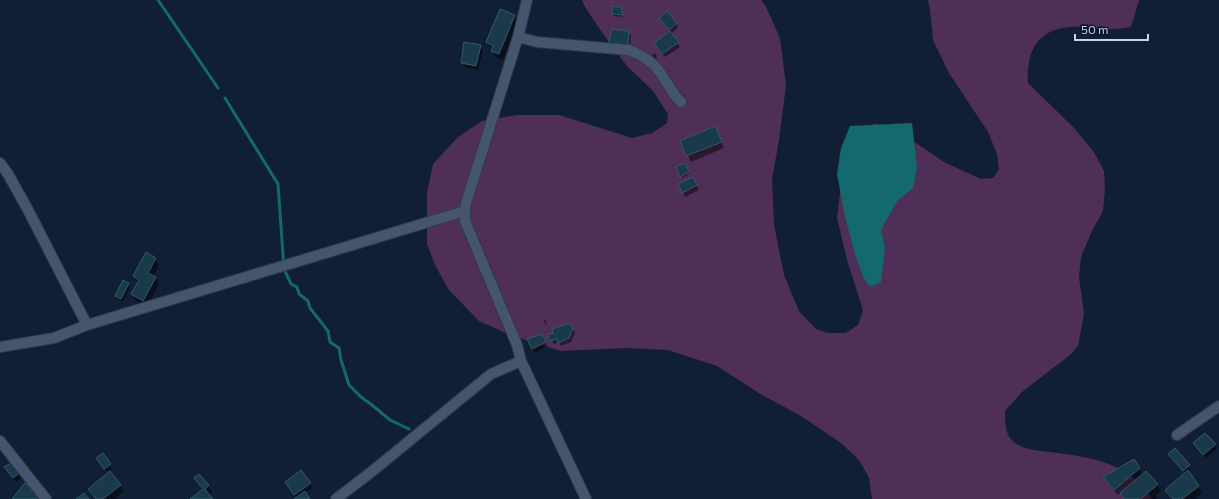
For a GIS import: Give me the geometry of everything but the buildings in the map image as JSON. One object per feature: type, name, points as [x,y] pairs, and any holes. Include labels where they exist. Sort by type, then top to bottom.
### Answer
[{"type":"street","points":[[527,0],[518,37],[466,202],[464,210],[465,220],[517,345],[522,361],[586,499]]},
{"type":"street","points":[[518,37],[537,42],[629,50],[639,54],[652,64],[663,75],[673,95],[681,102]]},
{"type":"street","points":[[0,163],[8,174],[27,208],[87,325]]},
{"type":"street","points":[[0,346],[54,338],[87,325],[464,210]]},
{"type":"street","points":[[336,499],[491,374],[522,361]]},
{"type":"street","points":[[1176,435],[1219,406]]},
{"type":"street","points":[[0,441],[46,499]]},
{"type":"shaded area","points":[[582,0],[761,0],[766,7],[780,38],[786,85],[772,179],[774,225],[784,275],[799,311],[816,329],[827,333],[846,333],[858,325],[863,310],[847,260],[837,218],[843,167],[863,128],[875,124],[897,130],[944,162],[981,179],[993,178],[999,169],[997,154],[988,132],[949,73],[933,40],[928,0],[1139,0],[1131,27],[1101,29],[1068,27],[1057,29],[1047,34],[1040,40],[1034,48],[1030,58],[1028,83],[1074,128],[1094,152],[1104,171],[1105,189],[1103,211],[1091,233],[1081,257],[1079,277],[1084,314],[1078,346],[1070,355],[1022,392],[1005,411],[1005,418],[1008,435],[1018,445],[1028,449],[1094,459],[1120,469],[1143,487],[1152,499],[872,499],[869,478],[859,460],[841,443],[801,416],[759,393],[717,366],[668,350],[627,348],[561,351],[513,336],[479,321],[449,290],[436,267],[427,244],[427,192],[433,164],[458,137],[482,121],[517,115],[559,115],[632,138],[652,133],[667,123],[668,114],[653,91],[627,66],[603,34]]},
{"type":"shaded area","points":[[912,123],[917,167],[913,188],[897,201],[881,230],[885,248],[881,282],[870,287],[863,277],[845,217],[837,174],[841,148],[850,126]]},
{"type":"waterway","points":[[158,0],[218,88]]},
{"type":"waterway","points":[[225,98],[278,184],[284,269],[291,284],[297,287],[299,294],[308,301],[310,308],[328,331],[330,342],[339,348],[341,360],[349,385],[361,397],[390,420],[409,429]]}]
